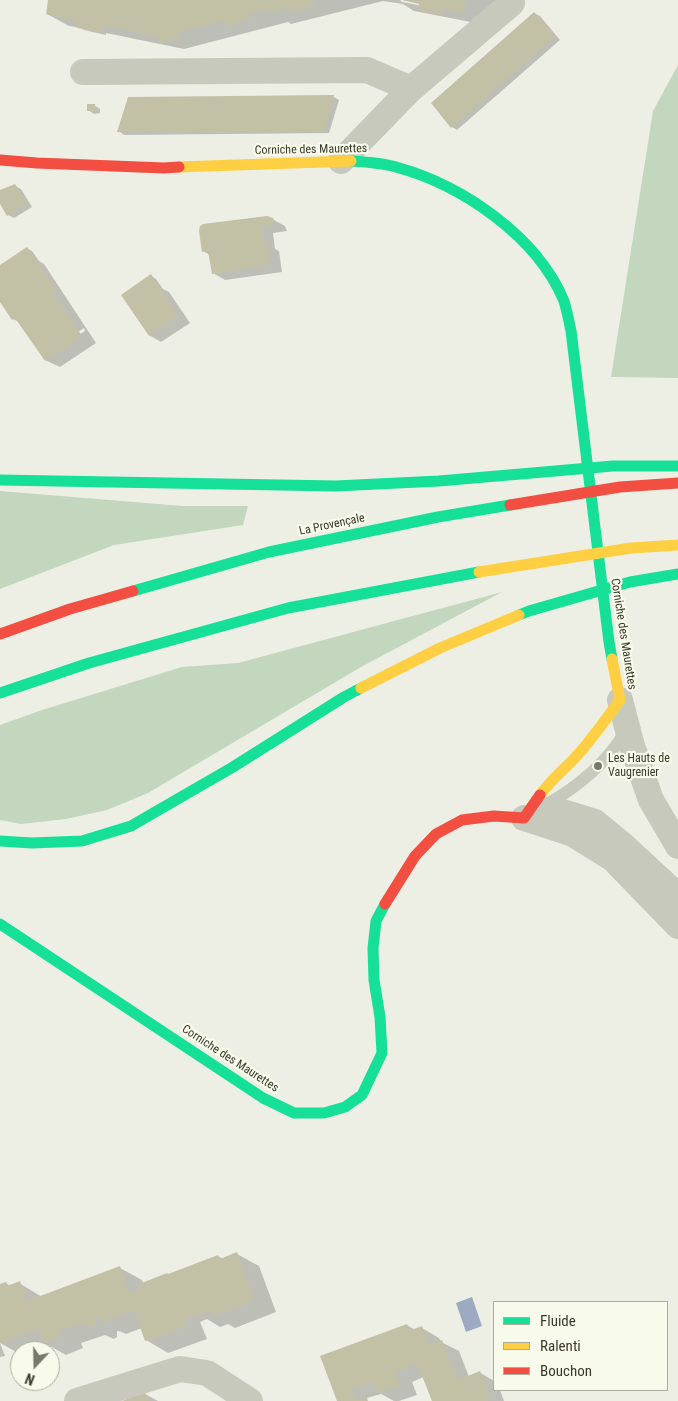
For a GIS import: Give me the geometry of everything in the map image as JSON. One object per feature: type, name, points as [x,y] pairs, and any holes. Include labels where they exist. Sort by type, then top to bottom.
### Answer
[{"type":"main road","name":"Corniche des Maurettes","points":[[0,160],[164,168],[341,161],[370,162],[396,167],[449,186],[483,207],[512,230],[542,263],[562,298],[571,331],[609,642],[620,700],[598,731],[571,762],[548,783],[524,818],[494,816],[462,820],[436,834],[415,856],[376,921],[373,948],[374,980],[380,1017],[382,1053],[362,1095],[345,1107],[324,1114],[294,1113],[263,1098],[0,924]]},
{"type":"main road","points":[[0,480],[336,486],[439,481],[613,466],[678,466]]},
{"type":"main road","name":"La Provençale","points":[[0,634],[70,609],[269,552],[438,517],[620,487],[678,483]]},
{"type":"main road","points":[[0,693],[89,663],[288,608],[470,573],[631,548],[678,545]]},
{"type":"main road","points":[[0,842],[32,843],[82,840],[131,826],[233,767],[344,697],[440,648],[529,610],[630,582],[678,574]]},
{"type":"street","points":[[341,161],[410,89],[512,3]]},
{"type":"street","points":[[83,72],[367,70],[410,89]]},
{"type":"street","points":[[620,700],[632,746],[650,800],[678,846]]},
{"type":"street","points":[[620,700],[642,738],[678,830]]},
{"type":"street","points":[[524,818],[556,810],[595,822],[678,896]]},
{"type":"street","points":[[524,818],[573,834],[613,859],[678,926]]},
{"type":"street","points":[[76,1401],[180,1369],[206,1373],[250,1401]]},
{"type":"lane","points":[[524,818],[576,786],[618,744],[628,728]]},
{"type":"green space","points":[[678,65],[678,378],[611,377],[653,111]]},
{"type":"green space","points":[[0,491],[182,506],[248,506],[243,525],[114,545],[0,589]]},
{"type":"green space","points":[[502,592],[361,667],[148,793],[107,810],[66,819],[21,824],[0,820],[0,725],[42,710],[182,667],[238,663]]},
{"type":"water","points":[[472,1297],[482,1326],[466,1332],[456,1303]]},
{"type":"building","points":[[48,0],[312,0],[314,6],[290,12],[289,7],[249,14],[250,20],[227,26],[226,20],[179,32],[180,38],[159,43],[157,36],[102,25],[101,32],[77,28],[78,21],[46,14]]},
{"type":"building","points":[[402,0],[466,0],[464,13],[443,9],[442,15],[418,10],[419,4]]},
{"type":"building","points":[[534,12],[555,36],[451,128],[431,103]]},
{"type":"building","points":[[334,95],[324,131],[117,132],[128,97]]},
{"type":"building","points":[[87,104],[95,104],[95,111],[87,111]]},
{"type":"building","points":[[15,184],[28,203],[7,216],[0,204],[0,190]]},
{"type":"building","points":[[267,216],[273,218],[276,224],[261,226],[264,243],[267,243],[270,265],[212,274],[208,251],[202,252],[200,226],[203,224]]},
{"type":"building","points":[[27,247],[56,290],[53,293],[82,336],[45,361],[15,318],[12,320],[0,302],[0,265]]},
{"type":"building","points":[[151,274],[178,316],[149,336],[121,295]]},
{"type":"building","points":[[237,1252],[255,1300],[212,1316],[210,1310],[183,1320],[186,1326],[145,1341],[134,1310],[103,1323],[101,1317],[95,1319],[95,1325],[91,1327],[84,1323],[60,1330],[62,1336],[48,1341],[42,1341],[38,1328],[0,1343],[0,1284],[6,1282],[7,1286],[20,1281],[27,1301],[120,1266],[129,1294],[141,1289],[139,1284],[167,1273],[218,1255],[220,1259]]},
{"type":"building","points":[[407,1324],[409,1331],[422,1326],[429,1345],[442,1340],[458,1380],[480,1371],[490,1399],[484,1401],[432,1401],[417,1363],[395,1372],[400,1386],[377,1393],[373,1381],[351,1389],[356,1401],[337,1401],[320,1356]]},
{"type":"building","points":[[145,1392],[149,1401],[122,1401]]},
{"type":"building","points":[[364,1397],[366,1401],[356,1401]]},
{"type":"traffic: fast","points":[[351,161],[396,167],[421,175],[471,200],[495,216],[516,235],[536,255],[552,277],[564,301],[571,331],[612,659]]},
{"type":"traffic: fast","points":[[0,480],[336,486],[439,481],[613,466],[678,466]]},
{"type":"traffic: fast","points":[[133,591],[269,552],[438,517],[510,505]]},
{"type":"traffic: fast","points":[[0,693],[89,663],[288,608],[479,572]]},
{"type":"traffic: fast","points":[[519,615],[630,582],[678,574]]},
{"type":"traffic: fast","points":[[0,841],[32,843],[82,841],[131,826],[233,767],[361,688]]},
{"type":"traffic: fast","points":[[0,924],[263,1098],[294,1113],[324,1113],[345,1107],[362,1095],[382,1053],[380,1017],[374,980],[373,948],[376,921],[385,904]]},
{"type":"traffic: slow","points":[[179,167],[351,161]]},
{"type":"traffic: slow","points":[[479,572],[631,548],[678,545]]},
{"type":"traffic: slow","points":[[361,688],[440,648],[519,615]]},
{"type":"traffic: slow","points":[[540,795],[585,746],[620,700],[612,659]]},
{"type":"traffic: jam","points":[[0,160],[164,168],[179,167]]},
{"type":"traffic: jam","points":[[510,505],[620,487],[678,483]]},
{"type":"traffic: jam","points":[[0,634],[70,609],[133,591]]},
{"type":"traffic: jam","points":[[385,904],[415,856],[436,834],[462,820],[494,816],[524,818],[540,795]]},
{"type":"place","name":"Les Hauts de Vaugrenier","points":[[598,766]]}]
